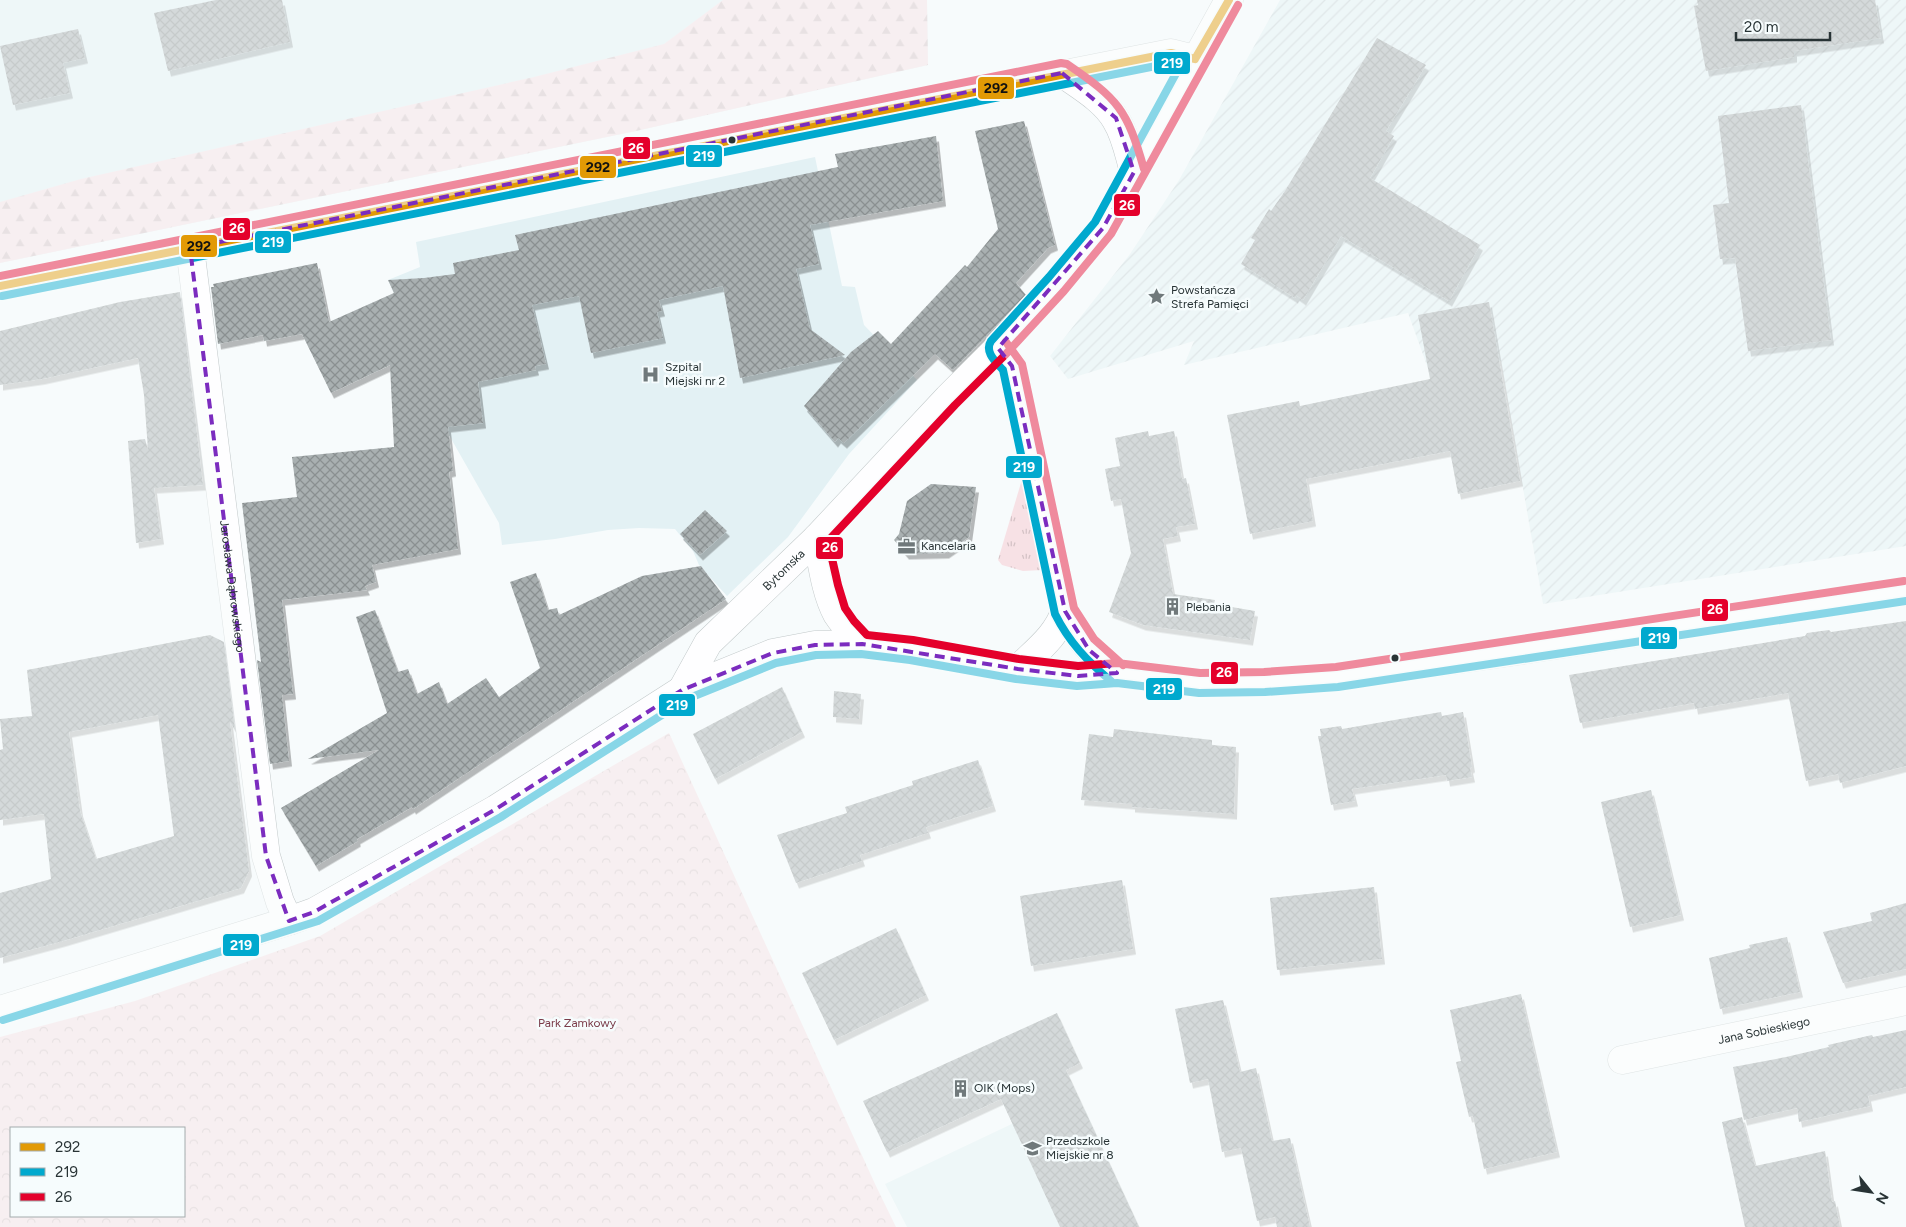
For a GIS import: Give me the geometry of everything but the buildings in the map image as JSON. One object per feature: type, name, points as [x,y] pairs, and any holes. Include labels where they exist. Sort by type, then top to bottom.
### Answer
[{"type":"street","name":"Bytomska","points":[[682,690],[708,643],[817,538],[948,398],[998,348],[1057,284],[1103,228],[1229,0]]},
{"type":"street","points":[[0,286],[1171,53],[1195,59]]},
{"type":"street","points":[[1062,74],[1101,102],[1116,118],[1124,137],[1134,172]]},
{"type":"street","name":"Jarosława Dąbrowskiego","points":[[190,248],[266,856],[280,902],[289,921]]},
{"type":"street","points":[[998,348],[1012,366],[1065,611],[1084,644],[1116,673]]},
{"type":"street","points":[[817,538],[828,588],[836,612],[846,627],[862,644]]},
{"type":"street","name":"Bytomska","points":[[0,1010],[314,912],[496,809],[682,690],[773,653],[815,645],[862,644],[911,650],[1018,669],[1078,676],[1116,673],[1199,683],[1264,682],[1336,677],[1906,591]]},
{"type":"street","points":[[1018,669],[1052,637],[1061,625],[1065,611]]},
{"type":"street","name":"Jana Sobieskiego","points":[[1622,1060],[1906,1001]]},
{"type":"highlighted area","points":[[1062,73],[1116,118],[1134,172],[1103,228],[998,348],[1012,366],[1065,611],[1089,650],[1117,673],[1078,676],[1018,669],[862,644],[815,645],[773,653],[682,690],[496,809],[314,912],[289,921],[266,856],[190,248]]},
{"type":"shaded area","points":[[0,0],[927,0],[928,65],[636,131],[0,263]]},
{"type":"shaded area","points":[[1280,0],[1906,0],[1906,546],[1543,604],[1501,361],[1430,374],[1408,313],[1184,365],[1194,341],[1068,379],[1050,356],[1130,254],[1179,180]]},
{"type":"shaded area","name":"Szpital Miejski nr 2","points":[[815,157],[842,286],[855,287],[864,325],[917,380],[849,454],[788,537],[727,596],[699,565],[693,551],[675,529],[639,528],[608,530],[502,545],[499,523],[445,428],[420,352],[388,280],[420,267],[416,242]]},
{"type":"shaded area","name":"Przedszkole Miejskie nr 8","points":[[1073,1095],[1081,1111],[1085,1110],[1139,1227],[907,1227],[885,1184]]},
{"type":"green space","points":[[723,0],[927,0],[928,65],[636,131],[0,263],[0,202],[81,179],[534,77],[664,44]]},
{"type":"green space","points":[[1023,476],[1042,570],[1023,571],[1002,565],[998,560]]},
{"type":"green space","name":"Park Zamkowy","points":[[669,733],[896,1227],[0,1227],[0,1037],[135,1001],[320,936]]},
{"type":"transit line","name":"292","points":[[1195,59],[1229,0]]},
{"type":"transit line","name":"26","points":[[1238,5],[1111,234],[1064,291],[828,541],[845,608],[867,635],[913,640],[1019,659],[1078,666],[1117,663],[1200,673],[1264,672],[1336,667],[1904,581]]},
{"type":"transit line","name":"292","points":[[0,286],[1171,53],[1195,59]]},
{"type":"transit line","name":"26","points":[[0,276],[1061,63],[1067,64],[1084,76],[1118,107],[1132,132],[1144,169]]},
{"type":"transit line","name":"219","points":[[2,296],[1171,63],[1180,66],[1095,222],[989,345],[992,357],[1003,370],[1055,614],[1079,650],[1111,681]]},
{"type":"transit line","name":"26","points":[[1006,342],[1022,364],[1074,608],[1094,639],[1123,665]]},
{"type":"transit line","name":"219","points":[[3,1020],[318,921],[501,817],[687,699],[776,663],[816,655],[861,654],[910,660],[1016,679],[1077,686],[1117,683],[1199,693],[1265,692],[1338,687],[1906,601]]},
{"type":"place","name":"Powstańcza Strefa Pamięci","points":[[1157,297]]},
{"type":"place","name":"Szpital Miejski nr 2","points":[[651,374]]},
{"type":"place","name":"Kancelaria","points":[[907,546]]},
{"type":"place","name":"Plebania","points":[[1172,607]]},
{"type":"place","name":"OIK (Mops)","points":[[960,1088]]},
{"type":"place","name":"Przedszkole Miejskie nr 8","points":[[1032,1148]]}]
